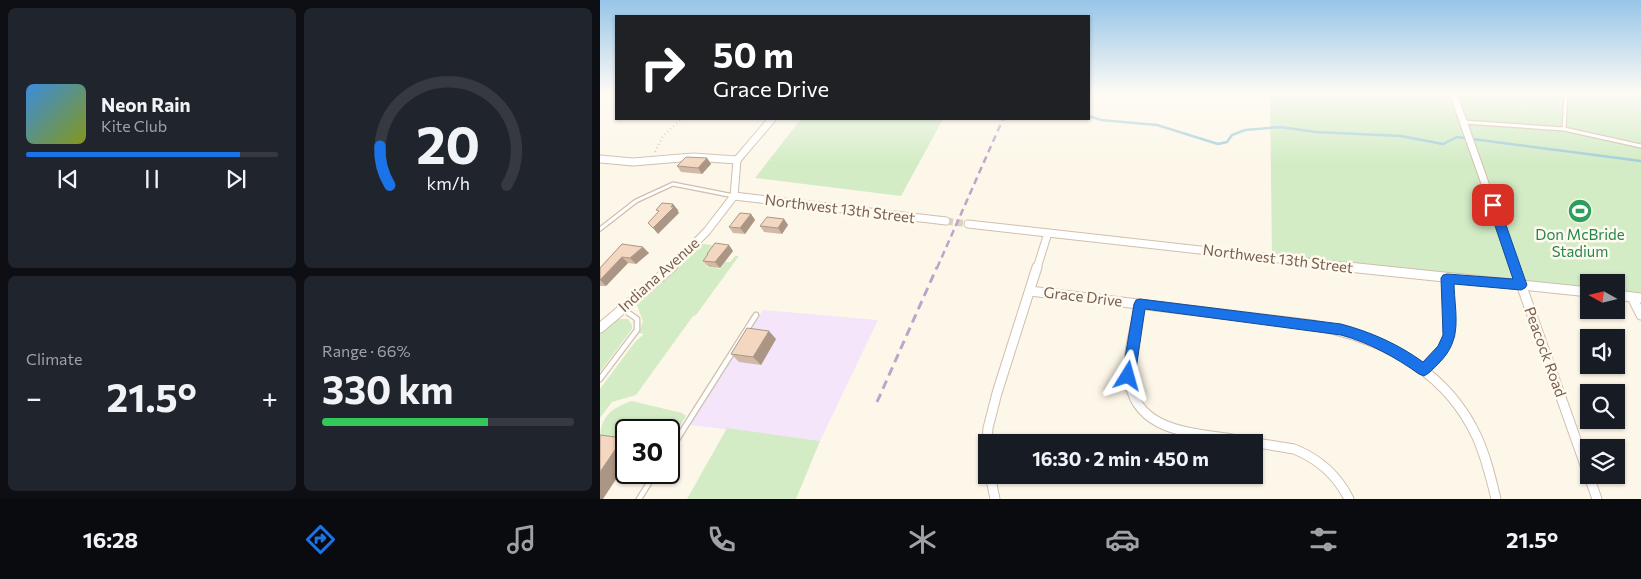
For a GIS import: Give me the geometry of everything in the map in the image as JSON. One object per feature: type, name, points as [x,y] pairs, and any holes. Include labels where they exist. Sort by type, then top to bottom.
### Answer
[{"type":"street","name":"Peacock Road","points":[[1461,116],[1597,499]]},
{"type":"street","points":[[734,196],[737,160],[771,120]]},
{"type":"street","points":[[600,159],[633,162],[693,157],[737,160]]},
{"type":"street","name":"Northwest 13th Street","points":[[734,196],[946,221]]},
{"type":"street","name":"Indiana Avenue","points":[[600,328],[679,261],[707,231],[734,196]]},
{"type":"street","name":"Northwest 13th Street","points":[[968,224],[1580,291]]},
{"type":"street","points":[[988,434],[997,393],[1048,233]]},
{"type":"street","points":[[1424,370],[1443,350],[1450,335],[1447,278]]},
{"type":"street","name":"Grace Drive","points":[[1030,291],[1341,329],[1359,334],[1398,352],[1424,370],[1442,388],[1472,426],[1486,458],[1496,499]]},
{"type":"street","points":[[1637,298],[1641,315]]},
{"type":"street","points":[[1140,304],[1128,376],[1134,396],[1141,408],[1151,418],[1175,430],[1294,449],[1305,453],[1319,460],[1332,474],[1349,499]]},
{"type":"street","points":[[992,484],[995,499]]},
{"type":"lane","points":[[1564,129],[1565,116]]},
{"type":"lane","points":[[1464,123],[1564,129],[1641,146]]},
{"type":"lane","points":[[600,229],[636,201],[673,184],[734,196]]},
{"type":"lane","points":[[600,379],[637,330],[637,319],[624,309]]},
{"type":"lane","points":[[680,435],[756,315]]},
{"type":"lane","points":[[639,499],[648,484]]},
{"type":"path","points":[[652,161],[663,136],[680,120]]},
{"type":"shaded area","points":[[763,310],[878,320],[820,441],[690,425]]},
{"type":"green space","points":[[1270,116],[1641,116],[1641,298],[1625,296],[1625,274],[1580,274],[1580,291],[1272,258]]},
{"type":"green space","points":[[800,120],[942,120],[901,196],[755,178]]},
{"type":"green space","points":[[702,244],[731,247],[732,250],[711,261],[706,267],[720,269],[725,262],[730,262],[735,256],[739,256],[636,395],[612,402],[600,418],[600,389],[635,342],[644,334],[639,333],[643,321],[636,303]]},
{"type":"green space","points":[[628,319],[632,329],[600,372],[600,332],[612,321]]},
{"type":"green space","points":[[632,401],[682,413],[686,416],[680,426],[680,419],[615,419],[615,442],[600,440],[602,425],[605,419],[608,414]]},
{"type":"green space","points":[[727,428],[820,441],[796,499],[687,499]]},
{"type":"building","points":[[686,157],[707,158],[698,168],[677,166]]},
{"type":"building","points":[[662,203],[673,204],[671,207],[674,207],[653,228],[648,223],[659,211],[656,210]]},
{"type":"building","points":[[740,213],[751,214],[740,228],[729,227]]},
{"type":"building","points":[[767,217],[784,219],[778,228],[760,226]]},
{"type":"building","points":[[715,243],[729,245],[715,262],[703,261],[707,254]]},
{"type":"building","points":[[622,244],[643,247],[630,258],[622,257],[600,280],[600,268]]},
{"type":"building","points":[[747,328],[769,331],[753,357],[731,354]]},
{"type":"building","points":[[600,435],[615,437],[615,450],[600,472]]},
{"type":"waterway","points":[[1090,116],[1101,120],[1157,125],[1218,144],[1227,142],[1232,135],[1245,130],[1280,127],[1316,132],[1401,136],[1443,144],[1457,137],[1641,161]]},
{"type":"tunnel","points":[[946,221],[968,224]]},
{"type":"railway","points":[[937,268],[1003,120]]},
{"type":"railway","points":[[877,402],[937,267]]},
{"type":"place","name":"Don McBride Stadium","points":[[1580,211]]},
{"type":"route","points":[[1128,376],[1140,304],[1341,329],[1359,334],[1398,352],[1424,370],[1443,350],[1450,335],[1447,278],[1521,285],[1493,205]]}]
